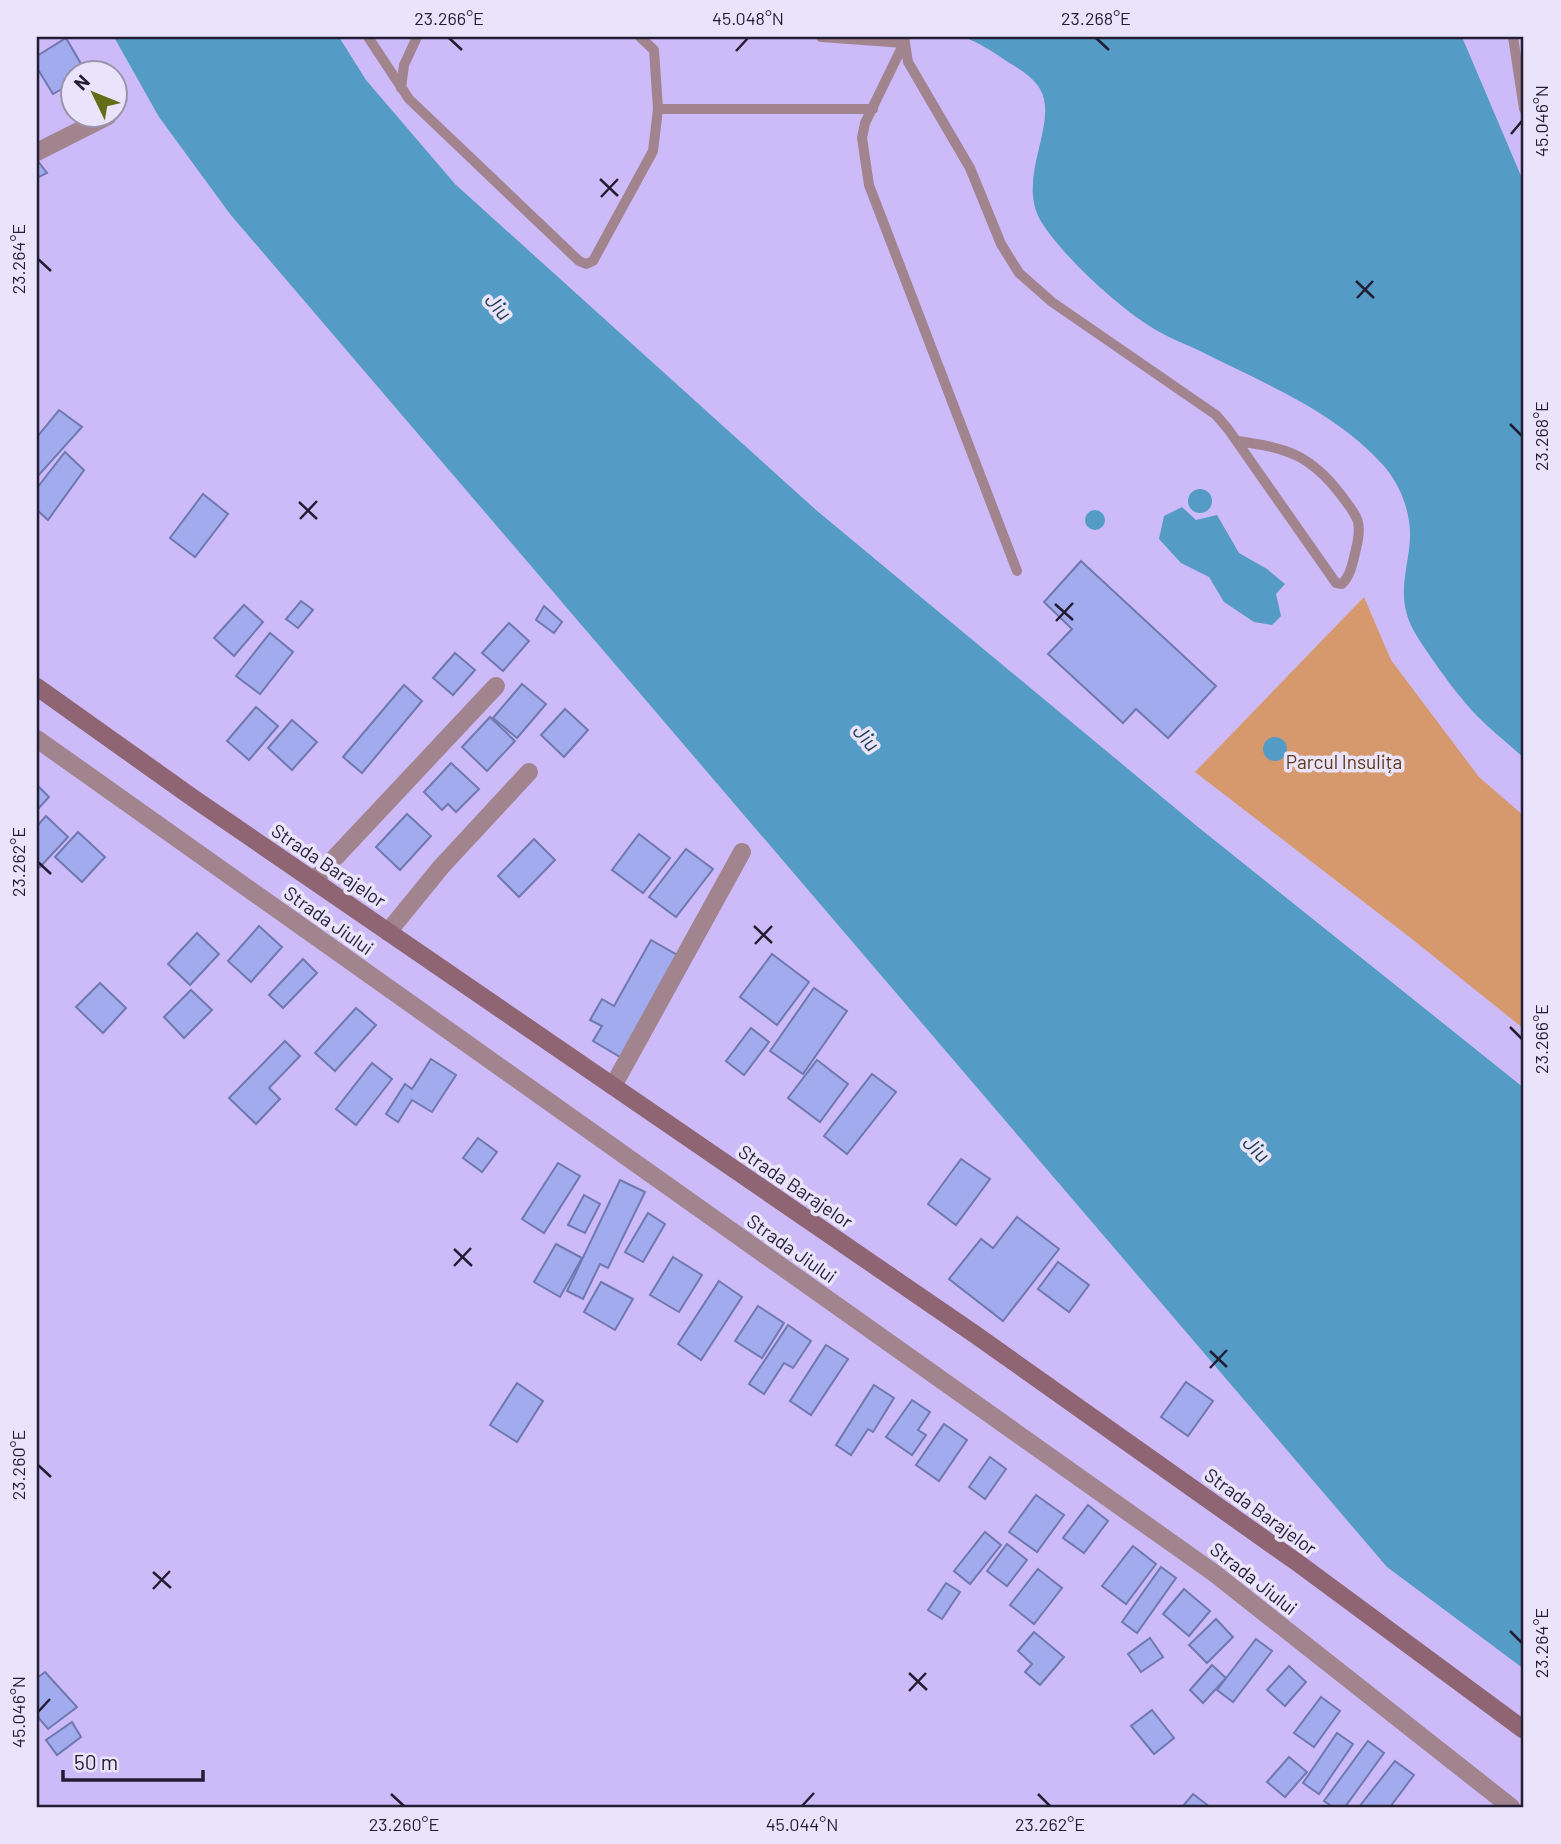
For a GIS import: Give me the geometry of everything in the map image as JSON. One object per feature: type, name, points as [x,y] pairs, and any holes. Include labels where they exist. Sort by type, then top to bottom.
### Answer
[{"type":"main road","name":"Strada Barajelor","points":[[37,687],[192,798],[972,1333],[1194,1489],[1524,1730]]},
{"type":"street","points":[[37,152],[79,130]]},
{"type":"street","points":[[314,880],[496,685]]},
{"type":"street","name":"Strada Jiului","points":[[37,739],[1214,1573],[1511,1807]]},
{"type":"street","points":[[388,932],[441,867],[528,772]]},
{"type":"street","points":[[613,1086],[742,852]]},
{"type":"lane","points":[[368,37],[409,99],[569,252],[586,264],[593,261],[653,151],[658,109],[654,50],[640,37]]},
{"type":"lane","points":[[401,88],[404,65],[417,37]]},
{"type":"lane","points":[[821,37],[904,40]]},
{"type":"lane","points":[[1513,37],[1524,109]]},
{"type":"lane","points":[[904,40],[865,123],[862,138],[869,185],[1017,571]]},
{"type":"lane","points":[[904,40],[908,62],[970,168],[1001,244],[1019,273],[1052,302],[1216,415],[1238,441],[1336,583],[1342,584],[1348,578],[1360,532],[1356,514],[1318,467],[1271,446],[1238,441]]},
{"type":"lane","points":[[658,109],[873,109]]},
{"type":"green space","name":"Parcul Insulița","points":[[1364,597],[1391,660],[1479,777],[1524,816],[1524,1029],[1195,772]]},
{"type":"water","name":"Jiu","points":[[114,37],[339,37],[366,80],[455,184],[816,510],[1198,827],[1524,1088],[1524,1669],[1387,1567],[230,214],[159,117],[130,65],[130,60],[127,60]]},
{"type":"water","points":[[962,37],[1462,37],[1524,183],[1524,758],[1483,722],[1451,686],[1411,625],[1404,597],[1410,538],[1409,518],[1399,490],[1383,465],[1364,446],[1321,414],[1273,387],[1154,329],[1120,305],[1076,264],[1051,236],[1035,206],[1034,170],[1045,119],[1045,103],[1040,89],[1021,70],[986,48]]},
{"type":"water","points":[[1200,489],[1209,492],[1212,501],[1209,510],[1200,513],[1191,510],[1188,501],[1191,492]]},
{"type":"water","points":[[1182,507],[1196,520],[1217,515],[1239,553],[1267,569],[1285,584],[1276,594],[1281,616],[1272,625],[1254,622],[1224,602],[1209,577],[1181,563],[1159,539],[1164,516]]},
{"type":"water","points":[[1091,510],[1099,510],[1105,520],[1099,530],[1091,530],[1085,524],[1085,516]]},
{"type":"water","points":[[1275,737],[1284,740],[1287,749],[1284,758],[1275,761],[1266,758],[1263,749],[1266,740]]},
{"type":"building","points":[[66,38],[79,60],[60,60],[60,90],[53,94],[37,68],[37,56]]},
{"type":"building","points":[[37,160],[47,173],[37,178]]},
{"type":"building","points":[[59,410],[82,427],[37,477],[37,437]]},
{"type":"building","points":[[65,452],[84,470],[48,520],[37,510],[37,488]]},
{"type":"building","points":[[203,494],[228,514],[195,557],[170,538]]},
{"type":"building","points":[[1081,561],[1216,686],[1168,738],[1136,709],[1123,723],[1048,654],[1072,629],[1044,602]]},
{"type":"building","points":[[301,601],[313,610],[298,628],[286,619]]},
{"type":"building","points":[[244,605],[263,622],[234,656],[214,638]]},
{"type":"building","points":[[544,606],[562,622],[554,633],[536,620]]},
{"type":"building","points":[[509,623],[529,641],[503,671],[482,653]]},
{"type":"building","points":[[270,633],[293,652],[260,694],[236,676]]},
{"type":"building","points":[[455,653],[475,670],[453,695],[433,678]]},
{"type":"building","points":[[522,684],[546,704],[517,738],[493,718]]},
{"type":"building","points":[[404,685],[422,701],[362,773],[343,757]]},
{"type":"building","points":[[256,707],[278,726],[249,760],[227,741]]},
{"type":"building","points":[[565,709],[588,730],[564,757],[541,735]]},
{"type":"building","points":[[490,717],[515,741],[487,771],[462,747]]},
{"type":"building","points":[[292,720],[317,742],[292,770],[268,748]]},
{"type":"building","points":[[451,763],[479,789],[456,812],[448,804],[442,810],[424,792]]},
{"type":"building","points":[[37,785],[49,797],[37,810]]},
{"type":"building","points":[[407,814],[431,836],[400,870],[376,847]]},
{"type":"building","points":[[46,816],[68,837],[40,867],[37,864],[37,826]]},
{"type":"building","points":[[78,832],[105,857],[82,882],[55,857]]},
{"type":"building","points":[[639,834],[670,858],[643,893],[612,870]]},
{"type":"building","points":[[534,839],[555,860],[519,897],[498,876]]},
{"type":"building","points":[[686,849],[713,869],[676,917],[649,897]]},
{"type":"building","points":[[259,926],[282,947],[251,982],[228,961]]},
{"type":"building","points":[[197,933],[219,954],[190,985],[168,964]]},
{"type":"building","points":[[651,940],[679,956],[622,1058],[593,1041],[602,1026],[590,1020],[602,999],[614,1006]]},
{"type":"building","points":[[772,954],[809,982],[777,1025],[740,997]]},
{"type":"building","points":[[303,959],[317,973],[283,1008],[269,995]]},
{"type":"building","points":[[100,983],[126,1008],[103,1033],[76,1007]]},
{"type":"building","points":[[814,988],[847,1011],[803,1074],[770,1051]]},
{"type":"building","points":[[191,990],[212,1010],[184,1038],[164,1017]]},
{"type":"building","points":[[356,1008],[376,1025],[335,1071],[315,1053]]},
{"type":"building","points":[[751,1028],[769,1042],[744,1075],[726,1061]]},
{"type":"building","points":[[285,1041],[300,1056],[269,1088],[280,1099],[256,1124],[229,1098]]},
{"type":"building","points":[[431,1059],[456,1075],[432,1112],[412,1100],[398,1122],[386,1114],[405,1084],[412,1089]]},
{"type":"building","points":[[817,1060],[848,1084],[820,1122],[788,1098]]},
{"type":"building","points":[[372,1063],[392,1079],[356,1125],[336,1109]]},
{"type":"building","points":[[872,1074],[896,1092],[847,1154],[824,1136]]},
{"type":"building","points":[[478,1138],[497,1152],[482,1172],[463,1158]]},
{"type":"building","points":[[961,1159],[990,1179],[956,1225],[928,1204]]},
{"type":"building","points":[[558,1163],[580,1176],[544,1233],[522,1219]]},
{"type":"building","points":[[620,1180],[645,1192],[608,1268],[600,1264],[583,1299],[567,1291]]},
{"type":"building","points":[[584,1195],[600,1204],[585,1233],[568,1225]]},
{"type":"building","points":[[648,1213],[665,1224],[643,1262],[625,1252]]},
{"type":"building","points":[[1017,1217],[1059,1249],[1003,1321],[949,1279],[981,1239],[993,1248]]},
{"type":"building","points":[[556,1244],[582,1258],[560,1297],[534,1282]]},
{"type":"building","points":[[673,1257],[702,1275],[679,1312],[650,1295]]},
{"type":"building","points":[[1058,1262],[1089,1285],[1069,1312],[1038,1289]]},
{"type":"building","points":[[719,1281],[742,1297],[701,1360],[678,1344]]},
{"type":"building","points":[[601,1282],[633,1299],[615,1330],[584,1312]]},
{"type":"building","points":[[758,1306],[784,1323],[762,1358],[735,1341]]},
{"type":"building","points":[[788,1325],[811,1341],[793,1368],[784,1363],[764,1394],[749,1384]]},
{"type":"building","points":[[826,1345],[848,1359],[811,1415],[790,1401]]},
{"type":"building","points":[[1186,1382],[1213,1401],[1188,1436],[1161,1417]]},
{"type":"building","points":[[517,1383],[543,1401],[517,1442],[490,1425]]},
{"type":"building","points":[[874,1385],[894,1398],[873,1432],[868,1429],[851,1455],[836,1445]]},
{"type":"building","points":[[912,1400],[930,1412],[918,1430],[926,1435],[912,1455],[886,1437]]},
{"type":"building","points":[[944,1424],[967,1440],[939,1481],[916,1465]]},
{"type":"building","points":[[990,1457],[1006,1469],[985,1499],[969,1487]]},
{"type":"building","points":[[1036,1495],[1064,1515],[1037,1552],[1009,1532]]},
{"type":"building","points":[[1088,1505],[1108,1521],[1084,1553],[1063,1538]]},
{"type":"building","points":[[985,1532],[1001,1545],[970,1584],[954,1571]]},
{"type":"building","points":[[1007,1544],[1027,1560],[1007,1586],[987,1571]]},
{"type":"building","points":[[1133,1546],[1156,1564],[1126,1604],[1102,1586]]},
{"type":"building","points":[[1161,1567],[1176,1578],[1137,1633],[1122,1622]]},
{"type":"building","points":[[1038,1569],[1062,1588],[1034,1624],[1010,1605]]},
{"type":"building","points":[[946,1583],[960,1592],[942,1619],[928,1610]]},
{"type":"building","points":[[1184,1589],[1210,1611],[1189,1636],[1163,1614]]},
{"type":"building","points":[[1216,1619],[1233,1637],[1207,1663],[1189,1645]]},
{"type":"building","points":[[1034,1632],[1064,1657],[1040,1685],[1025,1672],[1032,1664],[1018,1651]]},
{"type":"building","points":[[1150,1638],[1163,1657],[1141,1672],[1128,1654]]},
{"type":"building","points":[[1256,1639],[1272,1651],[1233,1702],[1217,1690]]},
{"type":"building","points":[[1212,1665],[1226,1678],[1203,1703],[1190,1690]]},
{"type":"building","points":[[1289,1666],[1306,1682],[1285,1706],[1267,1690]]},
{"type":"building","points":[[45,1672],[77,1707],[48,1729],[37,1716],[37,1678]]},
{"type":"building","points":[[1321,1697],[1340,1711],[1314,1747],[1294,1733]]},
{"type":"building","points":[[1152,1710],[1174,1738],[1154,1754],[1131,1726]]},
{"type":"building","points":[[72,1722],[81,1737],[57,1755],[46,1740]]},
{"type":"building","points":[[1337,1733],[1353,1744],[1319,1794],[1303,1783]]},
{"type":"building","points":[[1368,1741],[1384,1753],[1345,1807],[1333,1807],[1324,1801]]},
{"type":"building","points":[[1289,1757],[1307,1772],[1285,1797],[1267,1782]]},
{"type":"building","points":[[1395,1761],[1414,1775],[1390,1807],[1359,1807]]},
{"type":"building","points":[[1193,1794],[1210,1807],[1182,1807]]}]
